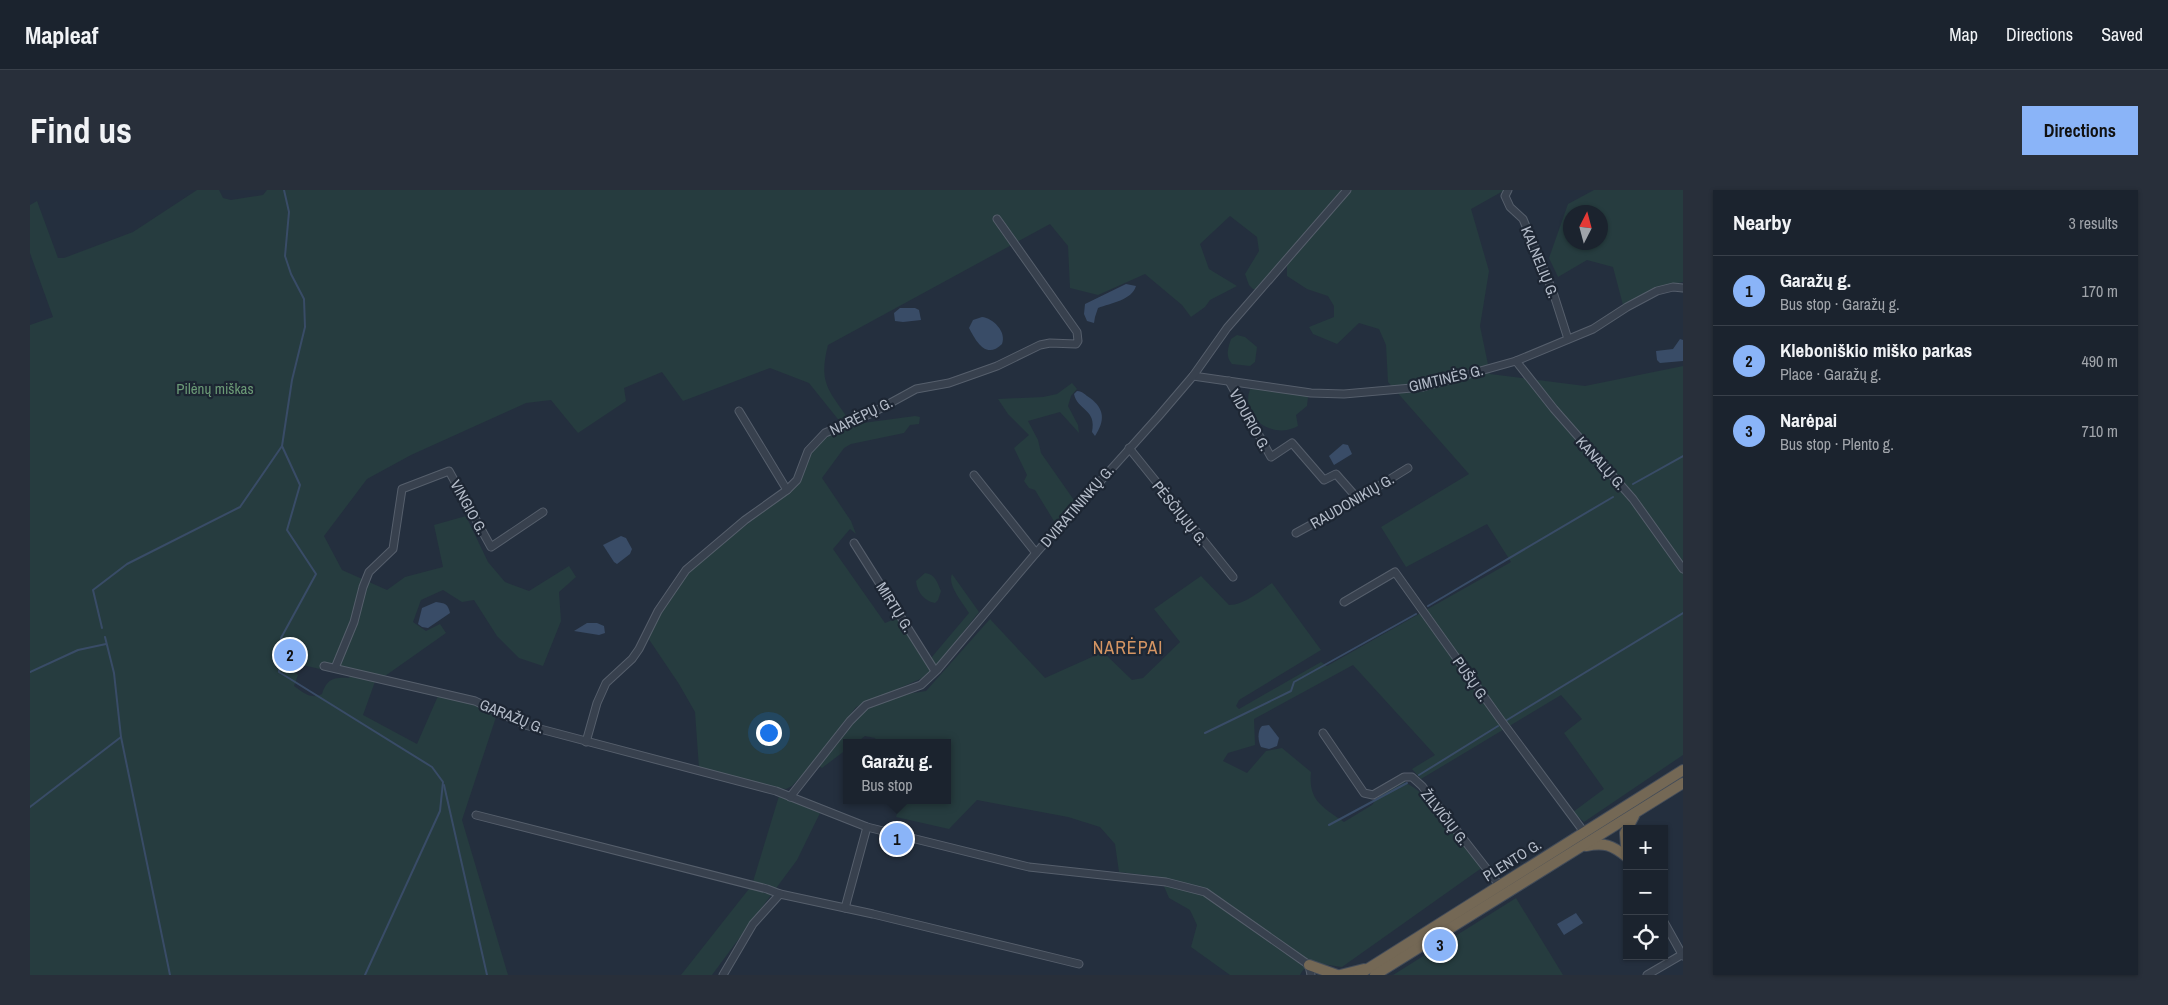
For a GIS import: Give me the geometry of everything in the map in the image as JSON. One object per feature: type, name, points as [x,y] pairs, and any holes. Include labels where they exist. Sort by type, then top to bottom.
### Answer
[{"type":"highway","name":"PLENTO G.","points":[[1372,971],[1500,886],[1683,770]]},
{"type":"highway","name":"PLENTO G.","points":[[1358,975],[1372,971],[1580,848],[1683,783]]},
{"type":"highway","points":[[1629,825],[1636,812]]},
{"type":"highway","points":[[1580,848],[1604,843],[1623,854]]},
{"type":"highway","points":[[1310,970],[1339,975],[1372,971]]},
{"type":"street","name":"DVIRATININKŲ G.","points":[[790,797],[850,720],[866,705],[921,684],[935,671],[1036,553],[1193,376],[1227,328],[1347,190]]},
{"type":"street","name":"KALNELIŲ G.","points":[[1508,190],[1505,196],[1510,207],[1522,219],[1553,292],[1568,339]]},
{"type":"street","name":"NARĖPŲ G.","points":[[586,742],[597,703],[606,683],[632,659],[658,611],[686,570],[745,520],[787,490],[797,480],[808,451],[815,442],[838,427],[872,413],[916,389],[949,383],[997,366],[1040,344],[1076,344],[1078,341],[1077,332],[997,219]]},
{"type":"street","name":"GIMTINĖS G.","points":[[1193,376],[1311,393],[1344,394],[1424,387],[1516,361],[1593,329],[1627,306],[1657,291],[1673,287],[1683,288]]},
{"type":"street","name":"KANALŲ G.","points":[[1516,361],[1554,409],[1633,499],[1683,568]]},
{"type":"street","name":"VIDURIO G.","points":[[1229,381],[1271,457],[1292,443],[1324,480],[1336,474],[1358,499]]},
{"type":"street","points":[[738,411],[787,490]]},
{"type":"street","name":"PĖSČIŲJŲ G.","points":[[1129,448],[1233,578]]},
{"type":"street","name":"RAUDONIKIŲ G.","points":[[1296,533],[1358,499],[1408,468]]},
{"type":"street","name":"VINGIO G.","points":[[335,668],[354,622],[369,572],[393,549],[402,489],[449,471],[492,547],[544,512]]},
{"type":"street","points":[[974,475],[1036,553]]},
{"type":"street","name":"MIRTŲ G.","points":[[854,543],[935,671]]},
{"type":"street","name":"PUŠŲ G.","points":[[1344,602],[1395,572],[1500,719],[1584,832]]},
{"type":"street","name":"GARAŽŲ G.","points":[[324,666],[475,701],[525,725],[776,791],[866,827],[1030,867],[1166,882],[1194,888],[1205,892],[1310,970]]},
{"type":"street","name":"ŽILVIČIŲ G.","points":[[1323,733],[1364,793],[1373,795],[1404,777],[1412,777],[1422,786],[1500,886]]},
{"type":"street","points":[[476,815],[767,888],[780,894],[1079,964]]},
{"type":"street","points":[[845,908],[866,827]]},
{"type":"street","points":[[722,975],[753,924],[780,894]]},
{"type":"street","points":[[1647,975],[1683,955],[1668,929]]},
{"type":"green space","name":"Pilėnų miškas","points":[[197,190],[219,190],[223,198],[231,200],[263,195],[267,190],[1342,190],[1256,289],[1249,285],[1245,274],[1259,251],[1257,237],[1230,216],[1200,244],[1209,269],[1237,286],[1210,300],[1205,307],[1191,317],[1182,305],[1145,274],[1098,295],[1070,288],[1068,246],[1050,224],[828,345],[824,369],[827,386],[849,420],[841,423],[809,383],[770,368],[683,401],[662,372],[624,388],[626,401],[578,433],[551,400],[526,403],[411,455],[367,479],[324,536],[342,570],[387,590],[405,577],[443,567],[434,525],[466,516],[488,562],[505,582],[529,591],[569,566],[576,577],[559,592],[561,621],[543,666],[519,658],[497,636],[474,600],[462,602],[443,590],[421,600],[413,622],[426,631],[440,624],[446,633],[385,676],[377,676],[363,715],[417,744],[438,696],[479,705],[497,714],[462,820],[508,975],[30,975],[30,325],[53,317],[30,253],[30,205],[37,201],[58,258],[64,258],[133,232]],"holes":[[[290,662],[350,676],[349,678],[331,680],[326,685],[322,694],[310,696],[294,686],[298,675],[288,665]]]},
{"type":"green space","points":[[1347,190],[1505,190],[1471,209],[1489,271],[1480,326],[1490,374],[1585,386],[1683,366],[1683,755],[1584,822],[1573,812],[1604,789],[1564,733],[1582,719],[1561,695],[1421,779],[1412,769],[1435,755],[1353,665],[1254,719],[1255,745],[1228,753],[1223,761],[1247,773],[1266,751],[1282,748],[1311,772],[1312,790],[1315,797],[1324,807],[1344,822],[1372,805],[1379,796],[1404,782],[1415,788],[1436,808],[1483,867],[1342,967],[1324,964],[1312,965],[1303,970],[1300,975],[1230,975],[1191,947],[1197,925],[1190,910],[1169,898],[1160,877],[1119,872],[1115,844],[1100,827],[1068,817],[977,800],[949,829],[896,817],[900,804],[951,804],[951,739],[876,739],[865,736],[861,739],[843,739],[843,752],[822,768],[817,765],[864,710],[900,695],[926,691],[990,619],[1045,678],[1103,652],[1132,680],[1143,678],[1180,642],[1154,609],[1201,576],[1229,605],[1246,600],[1272,583],[1321,650],[1239,700],[1236,706],[1239,709],[1321,662],[1327,666],[1511,562],[1487,524],[1406,567],[1381,527],[1469,474],[1388,382],[1386,345],[1379,329],[1359,323],[1337,344],[1313,334],[1309,327],[1334,317],[1334,306],[1328,296],[1307,289],[1287,276],[1287,259]]},
{"type":"green space","points":[[1594,190],[1683,190],[1683,282],[1657,287],[1623,305],[1613,267],[1587,260],[1558,277],[1549,258],[1563,218],[1563,250],[1608,250],[1608,205],[1568,205]]},
{"type":"green space","points":[[1237,335],[1245,337],[1257,347],[1255,362],[1250,366],[1232,364],[1228,358],[1231,339]]},
{"type":"green space","points":[[1072,383],[1077,389],[1071,396],[1068,406],[1078,425],[1079,433],[1060,412],[1028,421],[1038,440],[1041,453],[1076,503],[1057,526],[1035,490],[1029,488],[1024,481],[1027,475],[1014,448],[1029,435],[1008,414],[998,399],[1043,397],[1057,394]]},
{"type":"green space","points":[[1251,387],[1296,392],[1308,397],[1307,406],[1296,415],[1298,426],[1288,430],[1277,430],[1268,428],[1260,423],[1253,416],[1249,407],[1248,397]]},
{"type":"green space","points":[[915,416],[920,417],[919,424],[910,425],[904,433],[851,444],[844,448],[822,478],[851,521],[856,534],[850,529],[833,549],[885,623],[897,618],[902,611],[931,658],[969,613],[954,589],[951,578],[952,574],[979,612],[939,663],[925,677],[856,707],[812,764],[792,786],[786,789],[778,788],[699,768],[695,712],[679,684],[648,638],[661,611],[679,582],[695,565],[796,486],[813,450],[826,437],[840,428]]},
{"type":"green space","points":[[925,573],[933,577],[941,591],[935,603],[924,598],[918,589],[916,581]]},
{"type":"green space","points":[[779,796],[820,813],[797,860],[712,975],[681,975],[752,885]]},
{"type":"green space","points":[[1516,898],[1563,975],[1393,975]]},
{"type":"water","points":[[1126,284],[1136,286],[1130,295],[1098,308],[1094,323],[1087,321],[1084,314],[1085,304]]},
{"type":"water","points":[[900,308],[915,308],[919,310],[921,320],[895,321],[894,313]]},
{"type":"water","points":[[982,317],[998,326],[1003,335],[1002,344],[991,350],[982,347],[978,343],[969,328],[973,320]]},
{"type":"water","points":[[1680,339],[1683,340],[1683,361],[1660,363],[1657,360],[1656,351],[1673,349]]},
{"type":"water","points":[[1077,391],[1082,392],[1095,402],[1101,411],[1101,425],[1095,436],[1092,432],[1092,419],[1074,394]]},
{"type":"water","points":[[1343,444],[1348,445],[1352,454],[1334,465],[1329,456]]},
{"type":"water","points":[[621,536],[626,538],[632,549],[630,554],[617,564],[603,545]]},
{"type":"water","points":[[436,602],[446,604],[450,613],[428,628],[422,627],[418,624],[422,608]]},
{"type":"water","points":[[587,623],[597,623],[604,626],[605,633],[599,635],[574,631]]},
{"type":"water","points":[[1269,725],[1279,738],[1277,746],[1269,749],[1261,747],[1258,736],[1262,726]]},
{"type":"water","points":[[1576,913],[1583,923],[1564,935],[1557,924]]},
{"type":"waterway","points":[[102,628],[93,590],[127,564],[240,507],[282,446],[292,380],[305,327],[304,299],[291,274],[285,256],[289,212],[284,190]]},
{"type":"waterway","points":[[281,650],[281,638],[316,574],[287,530],[300,485],[282,446]]},
{"type":"waterway","points":[[1633,484],[1683,456]]},
{"type":"waterway","points":[[1428,606],[1613,497]]},
{"type":"waterway","points":[[1507,720],[1683,613]]},
{"type":"waterway","points":[[1205,733],[1291,691],[1294,682],[1416,614]]},
{"type":"waterway","points":[[105,637],[114,673],[121,737],[170,975]]},
{"type":"waterway","points":[[30,672],[78,650],[106,644]]},
{"type":"waterway","points":[[279,665],[279,672],[432,767],[443,782],[440,811],[365,975]]},
{"type":"waterway","points":[[1419,775],[1498,726]]},
{"type":"waterway","points":[[30,807],[121,737]]},
{"type":"waterway","points":[[1329,825],[1407,783]]},
{"type":"waterway","points":[[444,785],[487,975]]},
{"type":"place","name":"Kleboniškio miško parkas","points":[[290,655]]},
{"type":"place","name":"Garažų g.","points":[[897,839]]},
{"type":"place","name":"Narėpai","points":[[1440,945]]},
{"type":"district","name":"NARĖPAI","points":[[1128,647]]}]
